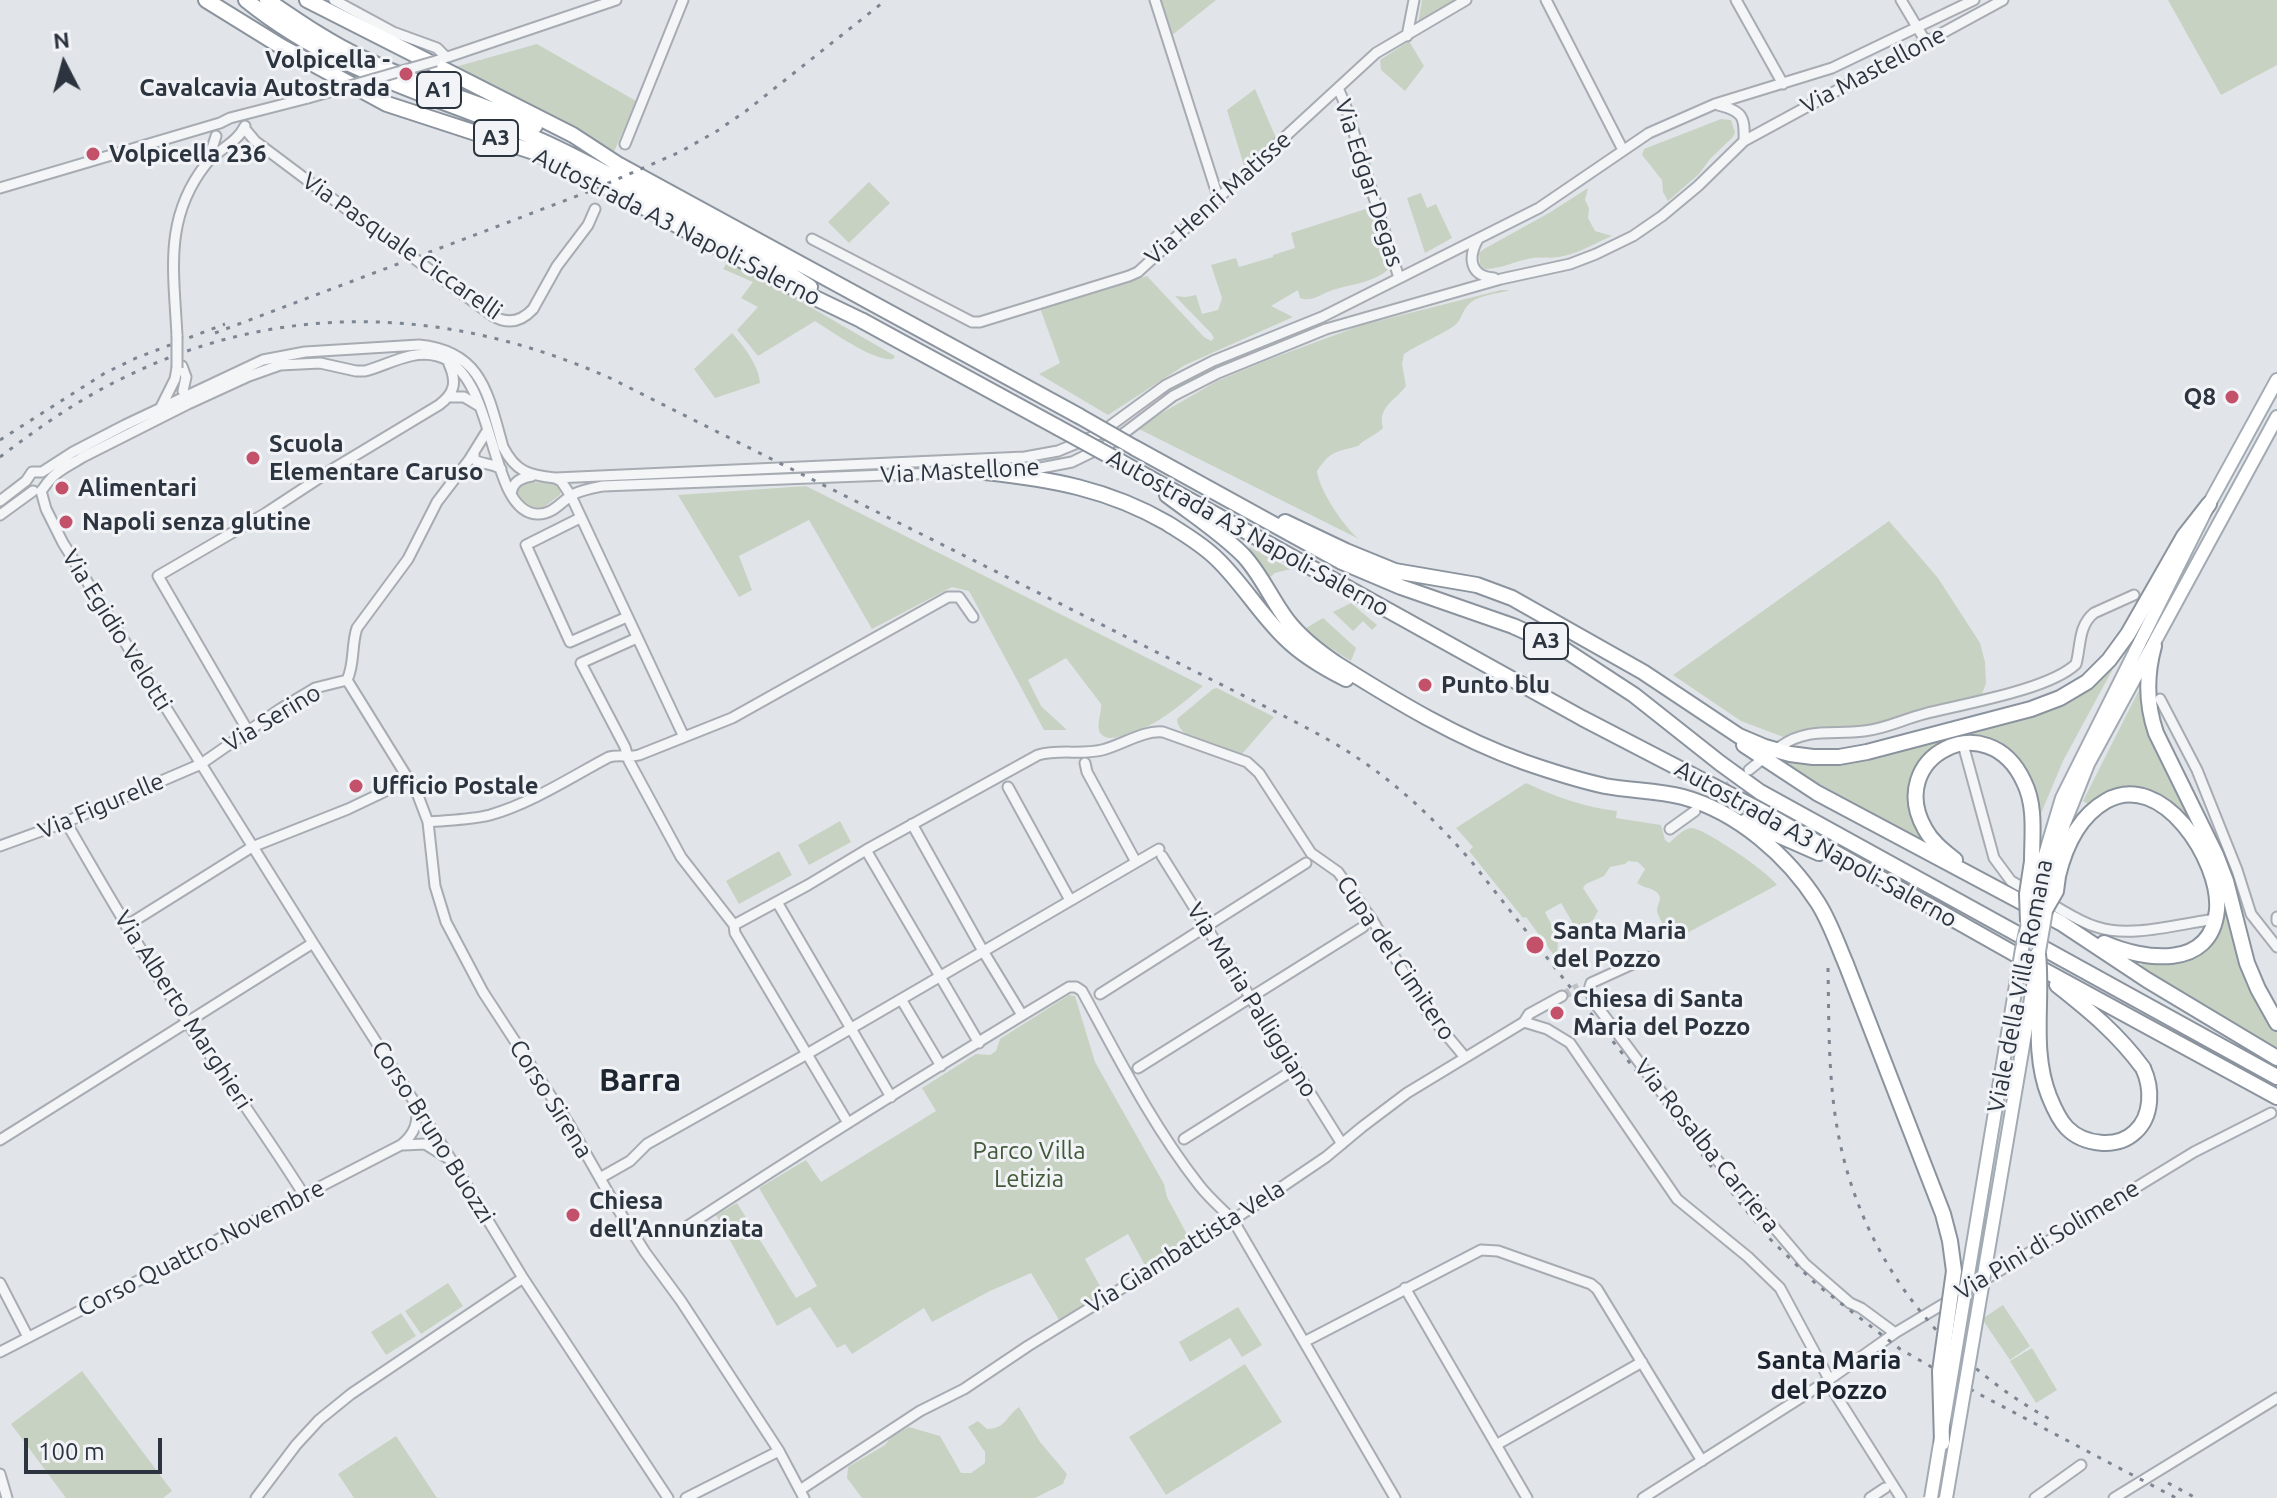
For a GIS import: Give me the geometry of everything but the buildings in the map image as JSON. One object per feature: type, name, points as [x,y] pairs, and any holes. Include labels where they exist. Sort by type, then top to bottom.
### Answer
[{"type":"highway","points":[[194,0],[239,21]]},
{"type":"highway","name":"Autostrada A3 Napoli-Salerno","points":[[206,0],[323,71],[387,104],[502,140],[557,162],[784,283],[861,320],[1582,718],[1753,807],[1903,892],[2033,958],[2277,1097]]},
{"type":"highway","name":"A1","points":[[246,0],[302,40],[363,71],[576,157],[790,274],[861,320]]},
{"type":"highway","name":"A1","points":[[267,0],[328,40],[376,64],[539,127],[619,165]]},
{"type":"highway","name":"Autostrada A3 Napoli-Salerno","points":[[307,0],[573,135],[619,165],[1079,416],[1302,542],[1371,576],[1513,626],[1562,648],[1634,695],[1760,792],[2277,1077]]},
{"type":"highway","name":"A3","points":[[1121,462],[1243,555],[1267,588],[1286,630],[1418,713],[1491,750],[1553,772],[1604,785],[1674,795],[1696,806],[1771,831],[1903,892]]},
{"type":"highway","points":[[985,472],[1072,484],[1126,502],[1156,517],[1206,548],[1286,630]]},
{"type":"highway","points":[[1228,500],[1281,520],[1372,563],[1412,575],[1477,585],[1512,598],[1643,672],[1739,736],[1790,754],[1839,757],[2031,709],[2060,698],[2087,682],[2109,660],[2128,634],[2184,536],[2209,504]]},
{"type":"highway","points":[[2154,646],[2148,666],[2150,715],[2216,855],[2226,881],[2247,963],[2277,1023]]},
{"type":"highway","points":[[1686,701],[1749,749],[1817,793],[1976,879],[2061,923],[2135,955],[2173,957],[2193,950],[2213,926],[2217,908],[2213,882],[2203,853],[2190,833],[2173,813],[2158,802],[2141,794],[2126,794],[2099,805],[2073,833],[2067,847],[2027,894],[2028,922]]},
{"type":"highway","points":[[1976,879],[1935,843],[1925,830],[1917,812],[1915,795],[1919,777],[1929,761],[1946,749],[1963,743],[1985,743],[2000,752],[2013,764],[2024,782],[2046,870],[2056,891],[2045,910]]},
{"type":"highway","name":"A3","points":[[1696,806],[1718,812],[1748,829],[1775,850],[1798,876],[1827,920],[1943,1214],[1954,1271],[1940,1371],[1942,1443]]},
{"type":"highway","points":[[2061,923],[2147,980],[2277,1058]]},
{"type":"highway","points":[[2033,958],[2125,1043],[2143,1068],[2150,1092],[2144,1119],[2135,1132],[2121,1140],[2097,1143],[2083,1139],[2068,1129],[2048,1094],[2040,1059],[2038,1016],[2041,980],[2033,958]]},
{"type":"main road","name":"Viale della Villa Romana","points":[[2046,870],[2062,798],[2209,504],[2277,380]]},
{"type":"main road","name":"Viale della Villa Romana","points":[[2046,870],[2088,764],[2277,417]]},
{"type":"main road","name":"Viale della Villa Romana","points":[[1946,1498],[2033,958],[2045,910]]},
{"type":"main road","name":"Viale della Villa Romana","points":[[1931,1498],[2028,922]]},
{"type":"street","points":[[334,0],[393,32],[437,48],[441,59]]},
{"type":"street","points":[[0,188],[441,59],[616,0]]},
{"type":"street","points":[[625,144],[683,0]]},
{"type":"street","points":[[1155,0],[1218,197]]},
{"type":"street","points":[[1407,36],[1414,0]]},
{"type":"street","name":"Via Henri Matisse","points":[[812,239],[965,320],[976,322],[1118,280],[1138,272],[1376,53],[1466,0]]},
{"type":"street","points":[[1546,0],[1623,150]]},
{"type":"street","points":[[1736,0],[1783,84]]},
{"type":"street","points":[[1901,0],[1926,42]]},
{"type":"street","name":"Via Mastellone","points":[[555,478],[1025,457],[1058,451],[1099,434],[1166,385],[1213,361],[1322,317],[1539,208],[1649,133],[1715,104],[1832,68],[1974,0]]},
{"type":"street","name":"Via Mastellone","points":[[571,496],[603,486],[1030,470],[1072,462],[1111,443],[1173,396],[1218,373],[1326,329],[1501,279],[1570,264],[1633,236],[1698,186],[1744,141],[2003,0]]},
{"type":"street","name":"Via Edgar Degas","points":[[1338,88],[1399,278]]},
{"type":"street","points":[[1715,104],[1734,109],[1741,116],[1745,124],[1744,141]]},
{"type":"street","points":[[208,161],[235,139],[261,111]]},
{"type":"street","points":[[234,118],[244,123],[245,128]]},
{"type":"street","points":[[185,397],[177,336],[173,258],[175,227],[183,202],[208,161],[220,123]]},
{"type":"street","name":"Via Pasquale Ciccarelli","points":[[245,128],[255,141],[500,320],[514,321],[533,309],[557,266],[588,225],[595,209]]},
{"type":"street","points":[[197,130],[206,130],[226,142],[235,139]]},
{"type":"street","name":"Via Pasquale Ciccarelli","points":[[235,139],[255,141]]},
{"type":"street","points":[[1478,239],[1471,254],[1474,269],[1487,278],[1501,279]]},
{"type":"street","points":[[1322,317],[1320,324],[1326,329]]},
{"type":"street","points":[[0,515],[46,487],[48,481],[83,457],[203,387],[263,360],[398,345],[435,346],[452,352],[468,363],[484,385],[507,455],[532,476]]},
{"type":"street","points":[[356,371],[351,357],[352,352],[358,349]]},
{"type":"street","points":[[0,501],[26,481],[32,472],[42,472],[73,452],[185,397],[280,365],[320,363],[365,371],[421,354],[439,356],[468,378],[511,494],[523,511],[544,514],[571,496]]},
{"type":"street","points":[[447,361],[454,379],[450,397]]},
{"type":"street","points":[[180,370],[203,387]]},
{"type":"street","points":[[159,410],[180,370]]},
{"type":"street","points":[[248,731],[158,576],[266,513],[450,397],[464,397],[480,406]]},
{"type":"street","points":[[347,680],[357,628],[416,547],[437,502],[487,431]]},
{"type":"street","points":[[474,453],[474,459],[501,469]]},
{"type":"street","points":[[42,472],[48,481]]},
{"type":"street","points":[[511,494],[521,478],[532,476],[561,481],[571,496],[684,737]]},
{"type":"street","points":[[26,481],[27,486],[37,491]]},
{"type":"street","points":[[580,518],[591,489]]},
{"type":"street","name":"Via Egidio Velotti","points":[[37,491],[63,543],[201,764]]},
{"type":"street","points":[[554,510],[580,518]]},
{"type":"street","points":[[580,518],[526,545],[570,642],[627,617]]},
{"type":"street","points":[[1781,746],[1800,735],[1865,731],[2045,681],[2076,664],[2088,618],[2134,595]]},
{"type":"street","points":[[428,822],[495,813],[557,786],[609,757],[639,755],[732,718],[948,597],[959,597],[973,617]]},
{"type":"street","points":[[637,638],[581,663],[681,857],[734,925],[735,933],[845,1118]]},
{"type":"street","name":"Via Serino","points":[[201,764],[315,688],[347,680]]},
{"type":"street","name":"Corso Sirena","points":[[347,680],[417,793],[428,822],[435,886],[446,922],[483,992],[569,1124],[645,1252],[681,1301],[779,1451],[802,1494]]},
{"type":"street","points":[[2160,699],[2197,770],[2237,870],[2248,915],[2277,947]]},
{"type":"street","points":[[1953,706],[1957,722]]},
{"type":"street","name":"Cupa del Cimitero","points":[[912,824],[1038,755],[1103,750],[1157,731],[1247,762],[1270,788],[1311,853],[1338,872],[1373,921],[1428,1013],[1464,1056]]},
{"type":"street","points":[[1964,748],[1994,858],[2005,875],[2017,885],[2088,924],[2110,931],[2124,932],[2209,920]]},
{"type":"street","points":[[1749,770],[1759,762]]},
{"type":"street","points":[[600,1178],[630,1161],[647,1144],[1136,862],[1085,763]]},
{"type":"street","name":"Via Figurelle","points":[[0,846],[66,822],[201,764]]},
{"type":"street","name":"Corso Bruno Buozzi","points":[[201,764],[523,1278],[668,1498]]},
{"type":"street","points":[[126,926],[252,847],[348,809],[409,780]]},
{"type":"street","points":[[1008,787],[1070,900]]},
{"type":"street","points":[[1670,829],[1696,806]]},
{"type":"street","name":"Via Alberto Marghieri","points":[[66,822],[126,926],[187,1022],[304,1195]]},
{"type":"street","points":[[734,925],[912,824],[1022,1015]]},
{"type":"street","points":[[866,850],[979,1043]]},
{"type":"street","name":"Via Maria Palliggiano","points":[[1136,862],[1160,853],[1342,1144]]},
{"type":"street","points":[[1100,994],[1306,863]]},
{"type":"street","points":[[777,902],[891,1097]]},
{"type":"street","points":[[1138,1068],[1363,927]]},
{"type":"street","points":[[0,1140],[313,943]]},
{"type":"street","name":"Via Rosalba Carriera","points":[[1648,957],[1584,986],[1674,1109],[1805,1264],[1850,1303],[1895,1333]]},
{"type":"street","points":[[680,1231],[1022,1015],[1069,987],[1079,988],[1143,1102],[1178,1156],[1200,1187],[1233,1220],[1395,1498]]},
{"type":"street","name":"Via Giambattista Vela","points":[[802,1494],[920,1411],[977,1381],[1028,1346],[1233,1220],[1326,1157],[1407,1093],[1562,996]]},
{"type":"street","points":[[901,999],[941,1066]]},
{"type":"street","points":[[1524,1022],[1547,1029],[1570,1043],[1677,1199],[1759,1266],[1780,1288],[1829,1380],[1901,1498]]},
{"type":"street","points":[[1184,1139],[1295,1069]]},
{"type":"street","points":[[401,1145],[415,1130],[417,1105]]},
{"type":"street","name":"Via Pini di Solimene","points":[[1643,1498],[1829,1380],[1895,1333],[2180,1160],[2271,1113]]},
{"type":"street","points":[[401,1145],[425,1144],[452,1161]]},
{"type":"street","name":"Corso Quattro Novembre","points":[[0,1352],[401,1145]]},
{"type":"street","points":[[1304,1342],[1481,1250],[1498,1251],[1594,1286],[1702,1461]]},
{"type":"street","points":[[256,1498],[319,1420],[351,1394],[523,1278]]},
{"type":"street","points":[[0,1283],[28,1337]]},
{"type":"street","points":[[1405,1288],[1527,1498]]},
{"type":"street","points":[[1496,1445],[1642,1362]]},
{"type":"street","points":[[2114,1498],[2277,1398]]},
{"type":"street","points":[[686,1498],[779,1451]]},
{"type":"street","points":[[2035,1498],[2081,1465]]},
{"type":"street","points":[[0,1474],[7,1498]]},
{"type":"street","points":[[1870,1498],[1885,1488]]},
{"type":"green space","points":[[1159,0],[1216,0],[1171,36]]},
{"type":"green space","points":[[1422,0],[1456,0],[1418,24]]},
{"type":"green space","points":[[2168,0],[2277,0],[2277,65],[2221,95]]},
{"type":"green space","points":[[1409,41],[1424,66],[1405,91],[1381,70],[1380,60]]},
{"type":"green space","points":[[537,44],[636,101],[613,154],[448,69]]},
{"type":"green space","points":[[1255,89],[1276,138],[1245,169],[1227,110]]},
{"type":"green space","points":[[1721,119],[1731,120],[1735,132],[1733,137],[1699,174],[1668,201],[1662,180],[1642,155],[1644,149]]},
{"type":"green space","points":[[869,182],[890,203],[849,243],[828,222]]},
{"type":"green space","points":[[1588,188],[1585,200],[1589,208],[1588,218],[1595,231],[1612,236],[1566,256],[1532,258],[1491,269],[1480,265],[1479,253],[1484,249]]},
{"type":"green space","points":[[1421,193],[1427,208],[1436,204],[1452,238],[1425,253],[1407,198]]},
{"type":"green space","points":[[1372,207],[1389,269],[1370,280],[1331,290],[1314,298],[1300,298],[1298,290],[1271,306],[1293,317],[1185,365],[1108,415],[1039,374],[1060,363],[1040,308],[1147,276],[1211,341],[1214,338],[1211,333],[1175,296],[1196,295],[1202,314],[1218,310],[1222,298],[1211,265],[1236,258],[1239,267],[1273,257],[1295,248],[1291,233]]},
{"type":"green space","points":[[729,260],[895,356],[885,359],[875,356],[815,321],[758,356],[737,330],[758,307],[741,298],[753,282],[723,269]]},
{"type":"green space","points":[[1510,290],[1472,302],[1454,326],[1404,354],[1402,364],[1406,386],[1385,409],[1383,428],[1358,446],[1331,455],[1317,471],[1333,508],[1359,539],[1139,429],[1217,381],[1270,359],[1362,325]]},
{"type":"green space","points":[[732,333],[754,363],[760,383],[715,398],[694,369]]},
{"type":"green space","points":[[555,483],[561,488],[560,495],[544,507],[529,508],[521,502],[516,492],[519,484]]},
{"type":"green space","points":[[806,486],[1203,686],[1157,721],[1125,735],[1106,737],[1099,727],[1101,704],[1066,658],[1028,680],[1041,706],[1067,730],[1044,730],[969,591],[952,587],[872,629],[809,520],[739,556],[752,590],[739,597],[678,495]]},
{"type":"green space","points":[[1889,521],[1938,578],[1980,643],[1986,683],[1981,697],[1870,728],[1796,732],[1786,738],[1741,721],[1673,675]]},
{"type":"green space","points":[[1250,547],[1291,569],[1269,578],[1247,550]]},
{"type":"green space","points":[[1351,603],[1377,625],[1372,630],[1363,621],[1353,631],[1333,612]]},
{"type":"green space","points":[[1323,618],[1356,648],[1351,661],[1313,637],[1306,628]]},
{"type":"green space","points":[[2113,663],[2115,665],[2063,761],[2037,823],[2009,752],[1985,739],[1965,737],[1947,741],[1924,758],[1917,768],[1928,843],[1777,761],[1777,755],[1811,760],[2035,711]]},
{"type":"green space","points":[[2141,686],[2198,826],[2270,1021],[2277,1032],[2277,1056],[2141,967],[2143,961],[2160,962],[2213,934],[2214,872],[2161,798],[2141,789],[2126,787],[2112,790],[2088,804],[2083,801]]},
{"type":"green space","points":[[1217,688],[1274,717],[1242,754],[1203,744],[1179,727],[1177,719]]},
{"type":"green space","points":[[1526,783],[1570,801],[1617,811],[1616,818],[1661,825],[1665,840],[1669,843],[1685,830],[1698,830],[1736,852],[1777,885],[1672,941],[1657,910],[1660,900],[1658,893],[1637,883],[1645,869],[1638,862],[1628,861],[1610,867],[1604,876],[1583,888],[1598,911],[1593,920],[1579,929],[1561,903],[1545,912],[1557,939],[1555,957],[1526,917],[1523,918],[1469,851],[1473,847],[1456,828]]},
{"type":"green space","points":[[840,821],[851,842],[809,865],[798,845]]},
{"type":"green space","points":[[779,851],[792,875],[739,904],[726,881]]},
{"type":"green space","name":"Parco Villa Letizia","points":[[1069,995],[1075,996],[1095,1062],[1164,1184],[1167,1197],[1190,1240],[1147,1269],[1128,1234],[1085,1259],[1105,1295],[1059,1320],[1031,1273],[932,1322],[924,1308],[852,1354],[845,1344],[837,1348],[810,1307],[777,1326],[716,1215],[737,1203],[796,1298],[817,1286],[759,1188],[806,1160],[821,1182],[936,1111],[922,1088],[976,1054],[990,1055],[996,1051],[1000,1039]]},
{"type":"green space","points":[[448,1283],[463,1306],[421,1334],[405,1311]]},
{"type":"green space","points":[[2003,1305],[2030,1346],[2010,1360],[1982,1319]]},
{"type":"green space","points":[[1238,1307],[1262,1345],[1242,1357],[1230,1338],[1190,1362],[1179,1342]]},
{"type":"green space","points":[[401,1313],[416,1336],[386,1355],[371,1332]]},
{"type":"green space","points":[[2032,1348],[2057,1390],[2036,1403],[2010,1361]]},
{"type":"green space","points":[[1245,1364],[1282,1422],[1166,1495],[1129,1437]]},
{"type":"green space","points":[[82,1371],[172,1491],[163,1498],[66,1498],[11,1424]]},
{"type":"green space","points":[[1019,1407],[1040,1442],[1067,1474],[1063,1484],[1035,1498],[862,1498],[847,1478],[848,1467],[909,1427],[940,1436],[961,1473],[971,1473],[985,1463],[985,1452],[968,1427],[978,1421],[987,1429],[998,1427]]},
{"type":"green space","points":[[396,1436],[437,1498],[354,1498],[338,1474]]},
{"type":"tunnel","points":[[1701,806],[1743,775]]},
{"type":"tunnel","points":[[1562,996],[1579,987]]},
{"type":"railway","points":[[215,333],[590,191],[680,152],[746,111],[886,0]]},
{"type":"railway","points":[[0,457],[86,398],[178,354],[239,336],[301,325],[363,322],[425,326],[487,337],[549,354],[610,378],[1276,712],[1352,754],[1420,808],[1471,861],[1740,1203],[1769,1238],[1816,1284],[1900,1349],[2176,1498]]},
{"type":"railway","points":[[0,440],[105,373],[225,324]]},
{"type":"railway","points":[[1828,968],[1834,1107],[1848,1174],[1864,1219],[1886,1261],[1912,1300],[1942,1336],[1976,1368],[2014,1397],[2055,1422]]},
{"type":"railway","points":[[2168,1483],[2196,1498]]},
{"type":"place","name":"Volpicella - Cavalcavia Autostrada","points":[[406,74]]},
{"type":"place","name":"Volpicella 236","points":[[93,154]]},
{"type":"place","name":"Q8","points":[[2232,397]]},
{"type":"place","name":"Scuola Elementare Caruso","points":[[253,458]]},
{"type":"place","name":"Alimentari","points":[[62,488]]},
{"type":"place","name":"Napoli senza glutine","points":[[66,522]]},
{"type":"place","name":"Punto blu","points":[[1425,685]]},
{"type":"place","name":"Ufficio Postale","points":[[356,786]]},
{"type":"place","name":"Santa Maria del Pozzo","points":[[1535,945]]},
{"type":"place","name":"Chiesa di Santa Maria del Pozzo","points":[[1557,1013]]},
{"type":"place","name":"Chiesa dell'Annunziata","points":[[573,1215]]},
{"type":"district","name":"Barra","points":[[640,1080]]},
{"type":"district","name":"Santa Maria del Pozzo","points":[[1829,1375]]}]
